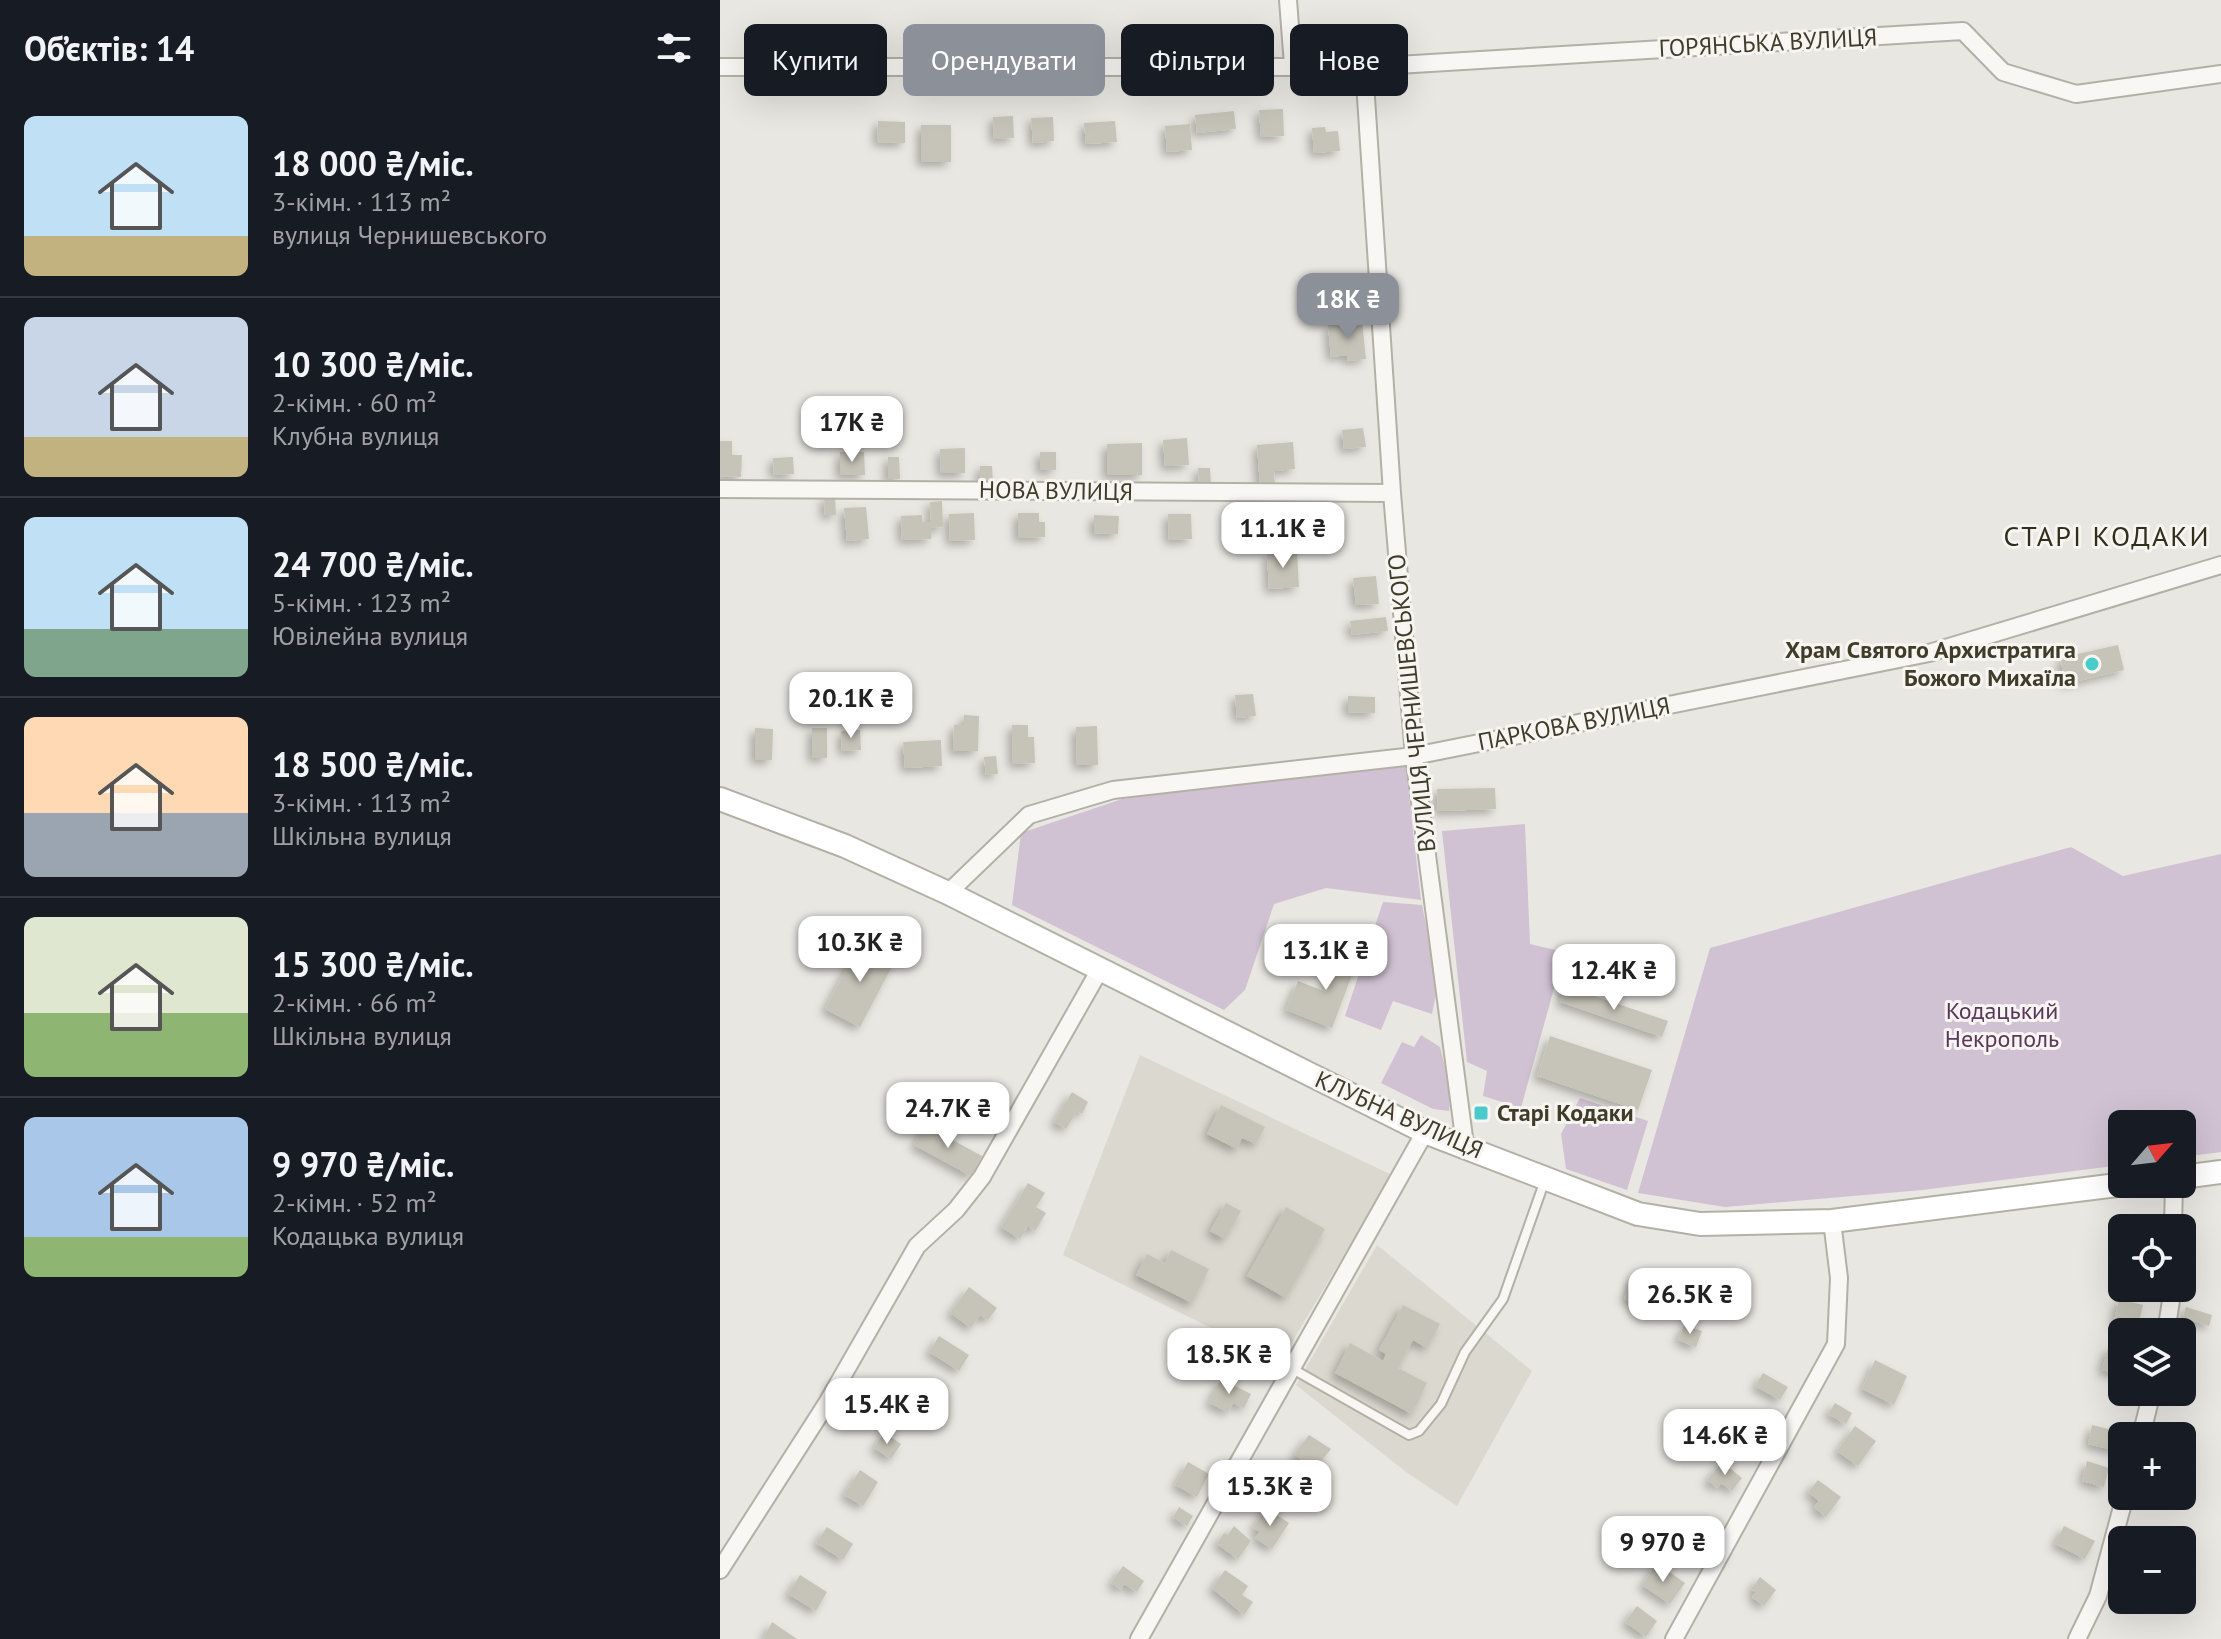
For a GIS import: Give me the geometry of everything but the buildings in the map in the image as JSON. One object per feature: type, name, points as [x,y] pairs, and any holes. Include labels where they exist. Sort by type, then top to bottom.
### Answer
[{"type":"street","points":[[1288,0],[1290,26]]},
{"type":"street","name":"ГОРЯНСЬКА ВУЛИЦЯ","points":[[1408,64],[1963,31],[2003,72],[2076,94],[2221,74]]},
{"type":"street","name":"ГОРЯНСЬКА ВУЛИЦЯ","points":[[720,67],[1029,70],[1290,65]]},
{"type":"street","name":"ВУЛИЦЯ ЧЕРНИШЕВСЬКОГО","points":[[1366,96],[1392,493],[1414,756],[1465,1145]]},
{"type":"street","name":"НОВА ВУЛИЦЯ","points":[[720,489],[1392,493]]},
{"type":"street","name":"ПАРКОВА ВУЛИЦЯ","points":[[948,893],[1029,815],[1113,790],[1414,756],[1929,653],[2221,565]]},
{"type":"street","name":"КЛУБНА ВУЛИЦЯ","points":[[720,799],[845,846],[948,893],[1425,1132],[1638,1214],[1700,1224],[1832,1221],[2108,1186]]},
{"type":"street","points":[[720,1570],[827,1403],[917,1246],[956,1210],[982,1177],[1099,971]]},
{"type":"street","points":[[1139,1639],[1425,1132]]},
{"type":"street","points":[[2196,1175],[2221,1172]]},
{"type":"street","points":[[1674,1639],[1836,1344],[1839,1278],[1832,1221]]},
{"type":"street","points":[[2077,1639],[2098,1596],[2121,1510]]},
{"type":"lane","points":[[1290,1368],[1388,1426],[1409,1435],[1419,1431],[1441,1404],[1465,1352],[1503,1299],[1545,1179]]},
{"type":"shaded area","points":[[1140,1055],[1392,1175],[1280,1362],[1063,1255]]},
{"type":"shaded area","points":[[1377,1245],[1532,1371],[1457,1506],[1406,1472],[1296,1385]]},
{"type":"green space","points":[[1405,762],[1421,900],[1326,888],[1274,904],[1245,990],[1224,1010],[1012,905],[1021,833],[1122,799]]},
{"type":"green space","points":[[1525,824],[1530,944],[1564,952],[1521,1108],[1483,1096],[1487,1071],[1467,1062],[1442,831]]},
{"type":"green space","name":"Кодацький Некрополь","points":[[2071,847],[2123,876],[2221,854],[2221,1152],[2196,1155],[2196,1110],[2108,1110],[2108,1167],[1922,1190],[1725,1207],[1638,1193],[1710,948]]},
{"type":"green space","points":[[1383,902],[1422,905],[1438,984],[1432,1014],[1393,1001],[1381,1030],[1345,1016]]},
{"type":"green space","points":[[1421,1035],[1440,1047],[1451,1091],[1449,1111],[1433,1109],[1381,1083],[1402,1042],[1414,1047]]},
{"type":"green space","points":[[1580,1098],[1648,1121],[1627,1190],[1566,1169],[1561,1134]]},
{"type":"place","name":"Храм Святого Архистратига Божого Михаїла","points":[[2092,664]]},
{"type":"place","name":"Старі Кодаки","points":[[1481,1113]]},
{"type":"district","name":"СТАРІ КОДАКИ","points":[[2107,536]]}]
